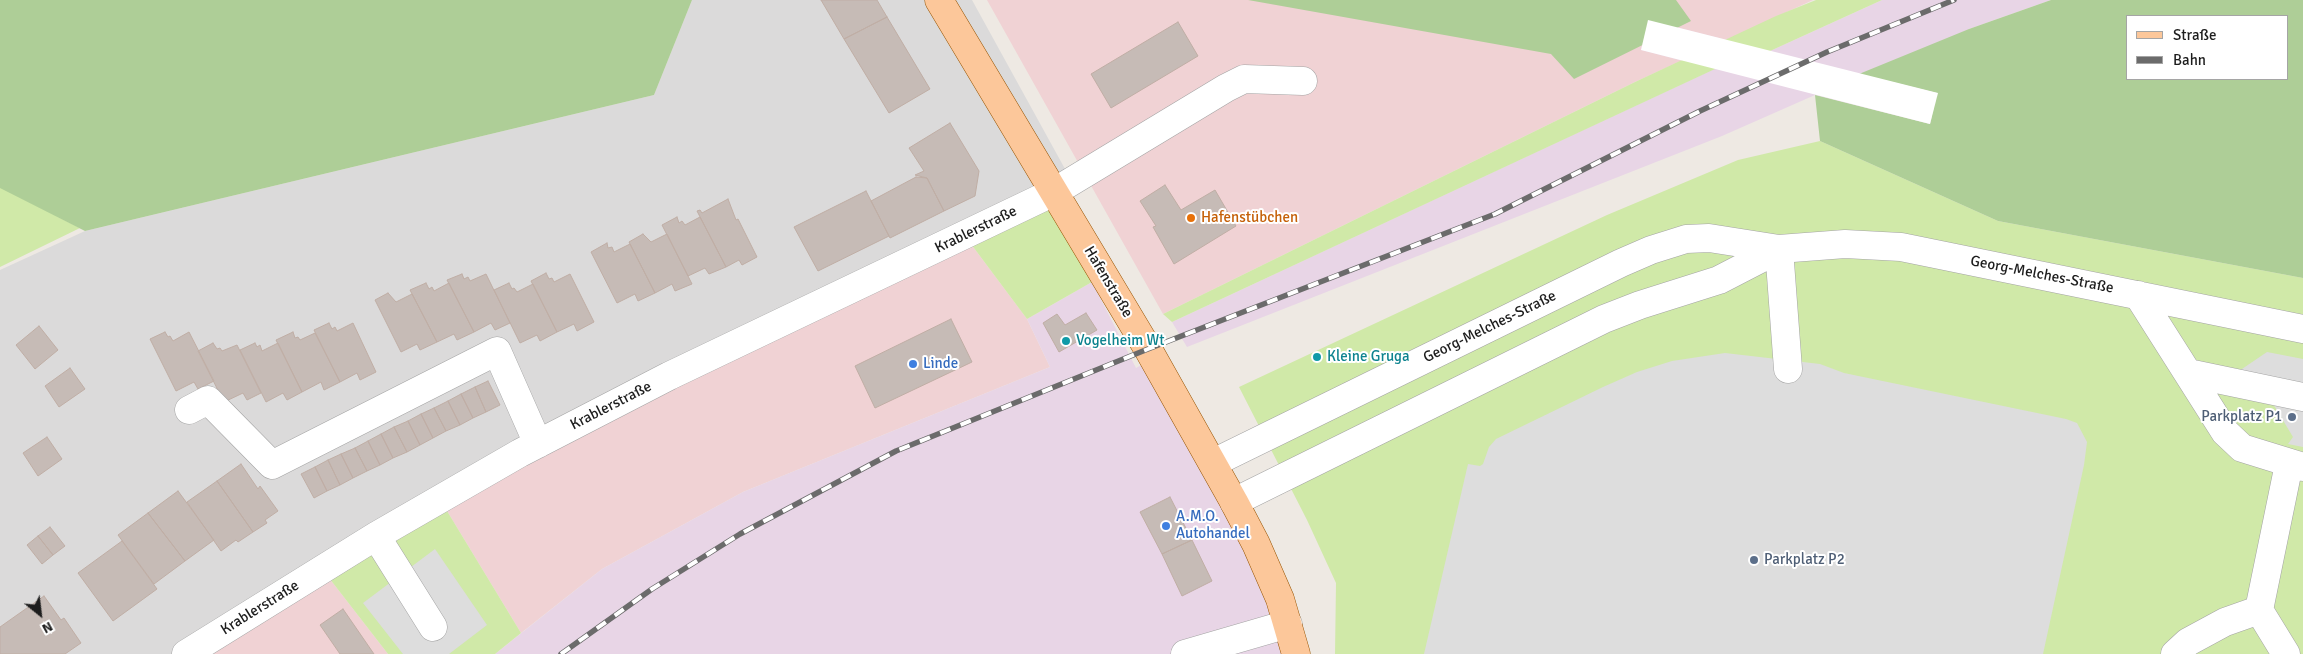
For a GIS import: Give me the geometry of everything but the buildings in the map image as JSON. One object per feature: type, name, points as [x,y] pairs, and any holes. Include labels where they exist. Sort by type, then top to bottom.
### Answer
[{"type":"main road","name":"Hafenstraße","points":[[939,0],[1148,349],[1234,502],[1270,574],[1288,624],[1296,654]]},
{"type":"street","name":"Krablerstraße","points":[[186,654],[376,536],[538,444],[670,376],[1054,192],[1226,88],[1244,79],[1303,81]]},
{"type":"street","name":"Georg-Melches-Straße","points":[[1213,464],[1579,283],[1652,250],[1686,239],[1709,238],[1779,249],[1845,244],[1901,247],[2303,329]]},
{"type":"street","points":[[1779,249],[1788,369]]},
{"type":"street","name":"Georg-Melches-Straße","points":[[1234,502],[1595,323],[1640,304],[1720,280],[1779,249]]},
{"type":"street","points":[[2138,295],[2225,432],[2242,448],[2296,465],[2259,610],[2286,654]]},
{"type":"street","points":[[189,410],[208,400],[272,465],[497,351],[538,444]]},
{"type":"street","points":[[2188,373],[2303,397]]},
{"type":"street","points":[[376,536],[433,628]]},
{"type":"street","points":[[2175,654],[2188,642],[2225,622],[2259,610]]},
{"type":"street","points":[[1185,654],[1288,624]]},
{"type":"shaded area","points":[[692,0],[972,0],[1070,178],[177,654],[0,654],[0,270],[85,231],[654,95]]},
{"type":"shaded area","points":[[987,0],[1813,0],[1635,82],[1163,314]]},
{"type":"shaded area","points":[[1882,0],[2051,0],[1969,29],[1930,124],[1815,95],[1722,136],[1187,347],[1172,322],[1714,69],[1641,50],[1648,20],[1770,51]]},
{"type":"shaded area","points":[[971,244],[1027,319],[1050,367],[743,492],[602,569],[521,633],[444,506],[523,461]]},
{"type":"shaded area","points":[[1092,282],[1136,368],[1145,363],[1208,466],[1290,654],[495,654],[602,569],[743,492],[1050,367],[1027,319]]},
{"type":"shaded area","name":"Parkplatz P1","points":[[2267,352],[2303,359],[2303,447],[2288,444],[2293,437],[2269,397],[2239,371]]},
{"type":"shaded area","name":"Parkplatz P2","points":[[1725,353],[1820,364],[1844,373],[2066,419],[2077,423],[2087,442],[2084,465],[2043,654],[1424,654],[1468,464],[1480,466],[1483,464],[1489,447],[1496,439],[1637,372],[1672,361]]},
{"type":"shaded area","points":[[435,549],[487,625],[449,654],[403,654],[363,603]]},
{"type":"shaded area","points":[[326,574],[388,654],[197,654]]},
{"type":"green space","points":[[0,0],[692,0],[654,95],[85,231],[0,188]]},
{"type":"green space","points":[[1248,0],[1676,0],[1691,21],[1574,79],[1551,54]]},
{"type":"green space","points":[[1816,0],[1882,0],[1770,51],[1715,69],[1172,322],[1163,314],[1635,82],[1776,16]]},
{"type":"green space","points":[[2051,0],[2303,0],[2303,278],[1998,221],[1820,141],[1815,95],[1930,124],[1937,93],[1859,74],[1969,29]]},
{"type":"green space","points":[[1820,141],[1998,221],[2303,278],[2303,654],[1335,654],[1336,583],[1307,520],[1239,387],[1607,215],[1738,160]]},
{"type":"green space","points":[[0,187],[80,228],[0,267]]},
{"type":"green space","points":[[1050,204],[1092,282],[1027,319],[971,244]]},
{"type":"green space","points":[[444,506],[521,633],[495,654],[388,654],[326,574]]},
{"type":"pier","points":[[1648,20],[1938,93],[1930,124],[1641,50]]},
{"type":"railway","points":[[561,654],[652,589],[740,534],[896,451],[1148,349],[1495,214],[1700,111],[1827,52],[1954,0]]},
{"type":"place","name":"Hafenstübchen","points":[[1191,218]]},
{"type":"place","name":"Vogelheim Wt","points":[[1066,341]]},
{"type":"place","name":"Kleine Gruga","points":[[1317,357]]},
{"type":"place","name":"Linde","points":[[913,364]]},
{"type":"place","name":"Parkplatz P1","points":[[2292,417]]},
{"type":"place","name":"A.M.O. Autohandel","points":[[1166,526]]},
{"type":"place","name":"Parkplatz P2","points":[[1754,560]]}]
